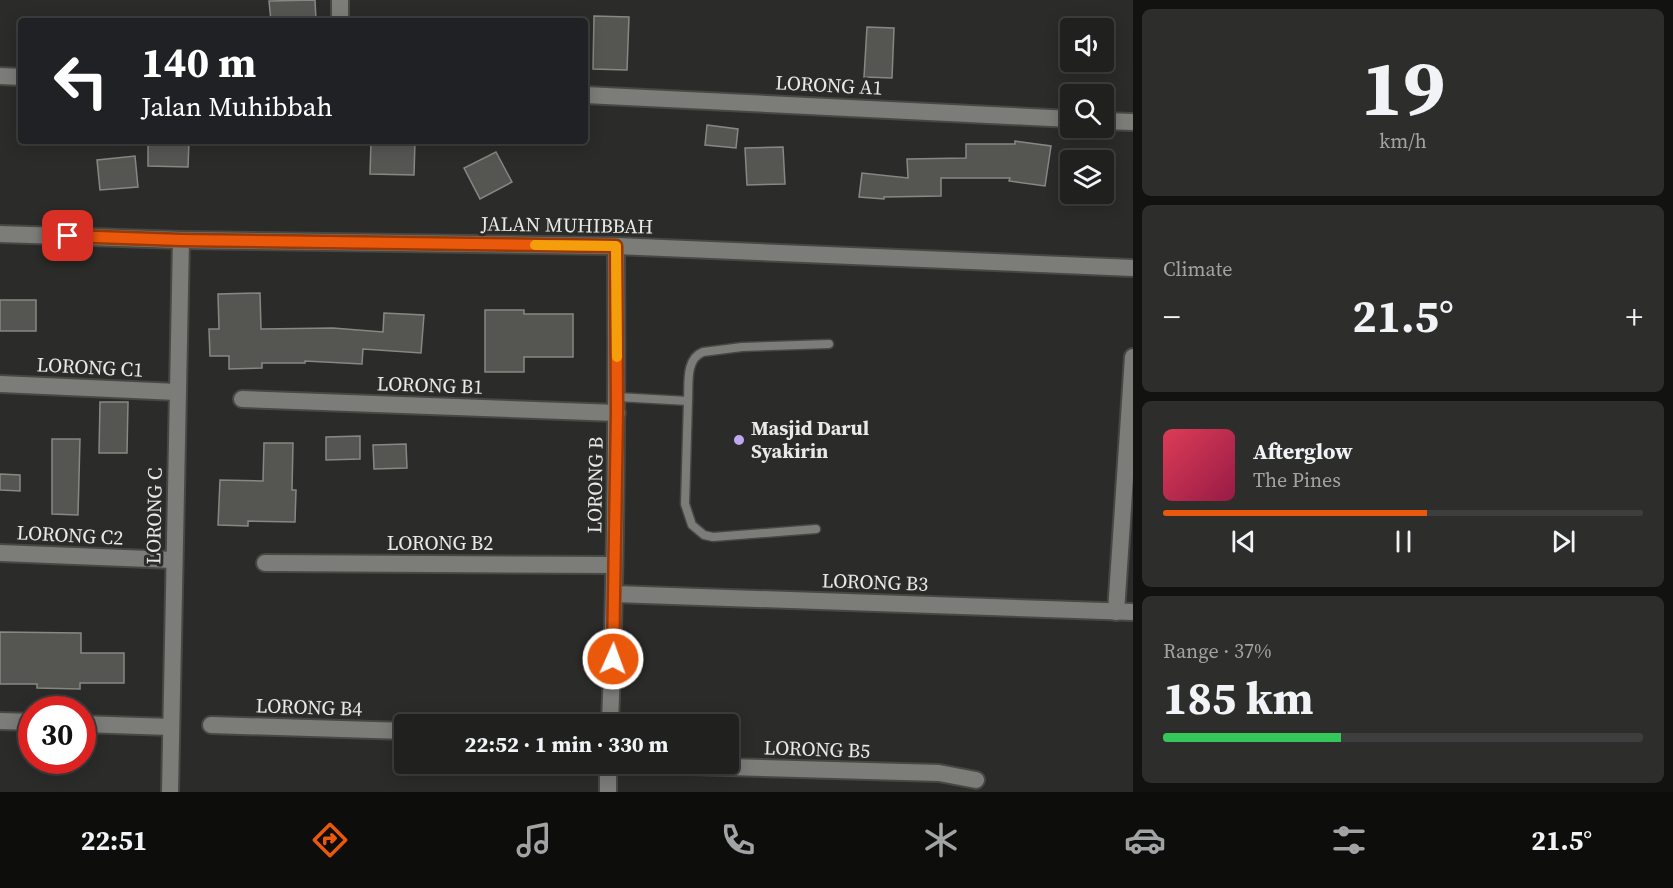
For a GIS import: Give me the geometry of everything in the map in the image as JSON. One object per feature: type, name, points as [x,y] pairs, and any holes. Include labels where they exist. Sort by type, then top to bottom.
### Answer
[{"type":"street","points":[[340,0],[340,18]]},
{"type":"street","points":[[0,76],[18,77]]},
{"type":"street","name":"LORONG A1","points":[[588,95],[1060,118]]},
{"type":"street","points":[[1114,121],[1133,122]]},
{"type":"street","name":"JALAN MUHIBBAH","points":[[0,234],[181,240],[616,246],[1133,268]]},
{"type":"street","name":"LORONG C","points":[[170,792],[181,240]]},
{"type":"street","name":"LORONG B","points":[[610,714],[615,594],[616,246]]},
{"type":"street","points":[[1124,612],[1133,357]]},
{"type":"street","name":"LORONG C1","points":[[0,384],[177,392]]},
{"type":"street","name":"LORONG B1","points":[[242,399],[617,405]]},
{"type":"street","name":"LORONG C2","points":[[0,553],[174,560]]},
{"type":"street","name":"LORONG B2","points":[[265,563],[614,566]]},
{"type":"street","name":"LORONG B3","points":[[615,594],[1124,612]]},
{"type":"street","points":[[0,721],[18,722]]},
{"type":"street","points":[[96,724],[171,727]]},
{"type":"street","name":"LORONG B4","points":[[211,725],[394,731]]},
{"type":"street","name":"LORONG B5","points":[[739,768],[939,774],[975,780]]},
{"type":"street","points":[[608,792],[609,774]]},
{"type":"lane","points":[[816,529],[713,537],[697,531],[692,525],[685,504],[690,365],[697,354],[742,347],[830,344]]},
{"type":"lane","points":[[617,405],[688,400]]},
{"type":"building","points":[[315,0],[316,18],[271,18],[269,1]]},
{"type":"building","points":[[594,16],[629,17],[627,70],[593,69]]},
{"type":"building","points":[[867,27],[894,28],[892,78],[864,77]]},
{"type":"building","points":[[707,125],[738,129],[736,148],[705,145]]},
{"type":"building","points":[[1015,141],[1051,146],[1045,186],[1009,181],[1010,178],[941,178],[941,196],[884,197],[884,199],[859,197],[862,173],[908,178],[907,159],[966,158],[966,144],[1015,144]]},
{"type":"building","points":[[148,144],[189,144],[188,167],[148,166]]},
{"type":"building","points":[[371,144],[415,144],[414,175],[370,174]]},
{"type":"building","points":[[783,147],[785,184],[747,185],[745,148]]},
{"type":"building","points":[[496,152],[512,182],[480,199],[464,168]]},
{"type":"building","points":[[135,156],[138,187],[100,190],[97,160]]},
{"type":"building","points":[[260,293],[261,329],[333,328],[383,332],[384,313],[424,315],[421,353],[363,349],[362,364],[305,361],[305,363],[262,363],[262,368],[229,369],[229,356],[210,356],[209,329],[219,329],[218,294]]},
{"type":"building","points":[[0,300],[36,300],[36,331],[0,331]]},
{"type":"building","points":[[485,310],[524,310],[524,314],[573,314],[573,357],[524,357],[524,372],[485,372]]},
{"type":"building","points":[[100,402],[128,402],[127,453],[99,453]]},
{"type":"building","points":[[360,436],[360,459],[326,460],[326,437]]},
{"type":"building","points":[[52,439],[80,439],[78,515],[52,514]]},
{"type":"building","points":[[264,443],[293,443],[292,490],[296,490],[295,522],[248,521],[248,526],[218,525],[220,480],[263,481]]},
{"type":"building","points":[[406,444],[407,468],[374,469],[373,445]]},
{"type":"building","points":[[0,474],[20,475],[20,491],[0,490]]},
{"type":"building","points":[[0,632],[81,633],[81,653],[124,653],[124,683],[80,683],[80,689],[37,688],[37,684],[0,684]]},
{"type":"slow traffic","points":[[535,245],[616,246],[617,357]]},
{"type":"place","name":"Masjid Darul Syakirin","points":[[739,440]]},
{"type":"route","points":[[68,236],[181,240],[616,246],[617,412],[613,659]]}]
